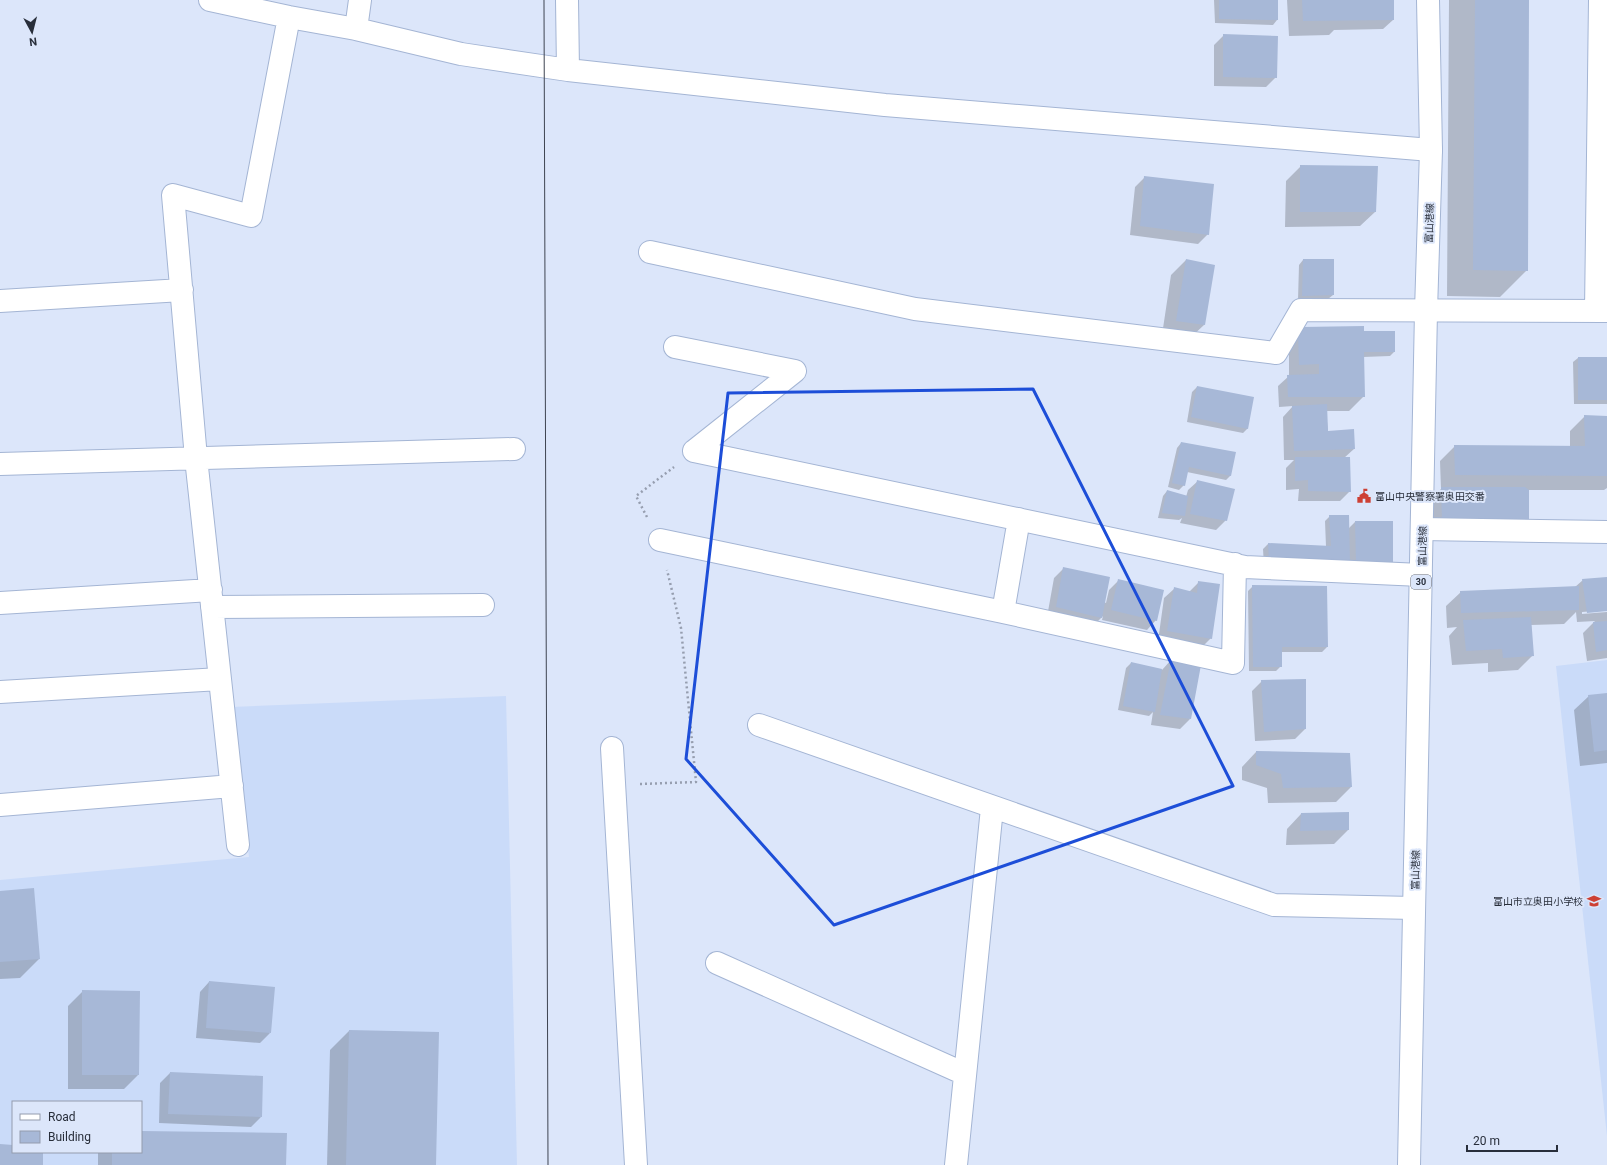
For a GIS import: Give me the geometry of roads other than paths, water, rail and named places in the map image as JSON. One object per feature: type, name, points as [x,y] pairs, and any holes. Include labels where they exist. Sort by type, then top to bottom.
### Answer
[{"type":"street","points":[[210,0],[289,17],[356,29],[461,54],[568,70],[885,105],[1431,150]]},
{"type":"street","points":[[356,29],[360,0]]},
{"type":"street","points":[[567,0],[568,70]]},
{"type":"street","name":"富山港線","points":[[1409,1165],[1426,311],[1431,150],[1428,0]]},
{"type":"street","points":[[650,252],[915,308],[1276,353],[1301,310],[1602,311],[1603,119],[1600,0]]},
{"type":"street","points":[[238,845],[196,458],[173,195],[251,216],[289,17]]},
{"type":"street","points":[[0,301],[182,290]]},
{"type":"street","points":[[676,347],[795,371],[694,451],[1245,566],[1421,575]]},
{"type":"street","points":[[0,464],[514,449]]},
{"type":"street","points":[[1003,612],[1019,519]]},
{"type":"street","points":[[1422,529],[1607,532]]},
{"type":"street","points":[[660,540],[1233,662],[1235,564]]},
{"type":"street","points":[[0,604],[211,598],[483,604]]},
{"type":"street","points":[[0,692],[220,679]]},
{"type":"street","points":[[758,725],[1274,906],[1414,908]]},
{"type":"street","points":[[612,748],[636,1165]]},
{"type":"street","points":[[0,805],[232,786]]},
{"type":"street","points":[[956,1165],[992,808]]},
{"type":"street","points":[[717,963],[965,1074]]},
{"type":"tram line","points":[[544,0],[548,1165]]},
{"type":"place","name":"富山中央警察署奥田交番","points":[[1364,496]]},
{"type":"place","name":"富山市立奥田小学校","points":[[1594,901]]}]
